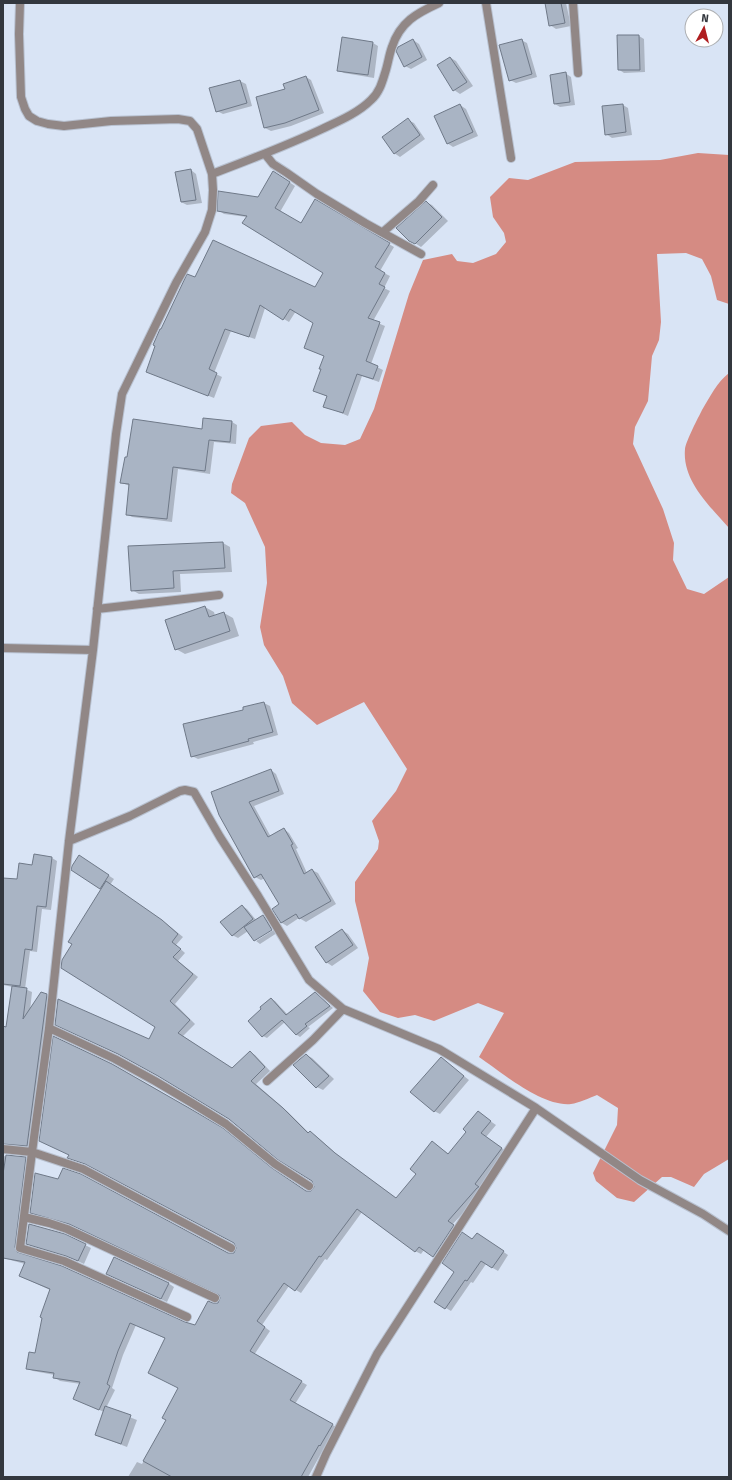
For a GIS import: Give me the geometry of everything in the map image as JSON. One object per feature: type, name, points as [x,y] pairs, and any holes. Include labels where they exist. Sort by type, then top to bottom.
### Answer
[{"type":"street","points":[[20,3],[19,34],[21,97],[29,116],[37,121],[64,126],[118,120],[178,119],[190,121],[197,129],[212,174],[212,210],[205,232],[176,283],[122,394],[116,434],[93,650],[69,841],[49,1028],[20,1248],[64,1261],[187,1317]]},
{"type":"street","points":[[212,174],[296,141],[349,116],[372,100],[379,90],[383,80],[392,47],[398,32],[418,13],[440,3]]},
{"type":"street","points":[[486,3],[511,158]]},
{"type":"street","points":[[572,3],[578,72]]},
{"type":"street","points":[[265,154],[273,164],[317,194],[421,254]]},
{"type":"street","points":[[383,232],[419,201],[433,185]]},
{"type":"street","points":[[97,609],[219,595]]},
{"type":"street","points":[[3,648],[93,650]]},
{"type":"street","points":[[69,841],[130,816],[180,791],[185,790],[194,792],[220,837],[309,980],[344,1009],[439,1048],[536,1108],[640,1180],[703,1214],[729,1231]]},
{"type":"street","points":[[267,1081],[313,1040],[344,1009]]},
{"type":"street","points":[[49,1028],[115,1060],[192,1103],[226,1124],[275,1164],[309,1186]]},
{"type":"street","points":[[316,1477],[326,1454],[377,1354],[536,1108]]},
{"type":"street","points":[[3,1149],[32,1152],[83,1169],[231,1248]]},
{"type":"street","points":[[24,1217],[68,1229],[215,1298]]},
{"type":"shaded area","points":[[698,153],[729,155],[729,304],[717,300],[711,276],[702,259],[686,253],[657,254],[661,322],[659,340],[652,356],[648,401],[635,427],[633,444],[663,509],[674,543],[673,560],[687,589],[704,594],[729,577],[729,1159],[704,1174],[694,1187],[671,1177],[662,1177],[634,1202],[617,1198],[596,1181],[593,1173],[617,1125],[618,1108],[597,1095],[581,1102],[571,1104],[547,1100],[522,1087],[479,1057],[504,1013],[478,1003],[434,1021],[415,1015],[398,1018],[380,1012],[363,991],[369,958],[355,901],[355,882],[378,849],[379,841],[372,821],[396,791],[407,769],[364,702],[317,725],[292,703],[283,676],[264,645],[260,627],[267,583],[265,547],[245,503],[231,493],[232,484],[249,438],[261,426],[292,422],[305,435],[321,443],[345,445],[360,439],[374,409],[409,294],[423,260],[452,254],[457,261],[473,263],[496,254],[506,242],[504,233],[493,217],[490,197],[509,178],[528,180],[575,162],[660,160]]},
{"type":"shaded area","points":[[729,373],[729,528],[706,502],[693,482],[685,461],[685,449],[702,410],[717,385]]},
{"type":"building","points":[[545,3],[561,3],[565,23],[549,26]]},
{"type":"building","points":[[617,35],[639,35],[640,70],[618,70]]},
{"type":"building","points":[[342,37],[373,42],[368,75],[337,71]]},
{"type":"building","points":[[413,39],[422,57],[404,67],[396,51],[398,47]]},
{"type":"building","points":[[522,39],[532,74],[509,81],[499,45]]},
{"type":"building","points":[[450,57],[467,82],[453,91],[437,65]]},
{"type":"building","points":[[566,72],[570,102],[554,104],[550,75]]},
{"type":"building","points":[[306,76],[319,110],[285,123],[264,128],[256,97],[285,89],[283,84]]},
{"type":"building","points":[[240,80],[247,103],[216,112],[209,88]]},
{"type":"building","points":[[460,104],[473,132],[447,144],[434,116]]},
{"type":"building","points":[[623,104],[626,132],[605,135],[602,106]]},
{"type":"building","points":[[408,118],[420,135],[394,154],[382,137]]},
{"type":"building","points":[[191,169],[196,200],[181,202],[175,172]]},
{"type":"building","points":[[273,171],[290,182],[275,208],[301,223],[315,199],[390,243],[375,267],[385,273],[379,284],[385,287],[368,318],[380,322],[366,361],[378,366],[373,379],[357,374],[343,413],[323,407],[327,396],[313,391],[324,356],[304,348],[313,323],[290,309],[283,320],[260,305],[249,337],[225,329],[209,369],[217,373],[208,396],[146,372],[155,346],[153,345],[187,274],[195,277],[213,240],[315,287],[323,273],[242,223],[247,216],[217,211],[218,191],[258,197]]},
{"type":"building","points":[[426,201],[442,217],[415,244],[409,241],[396,228]]},
{"type":"building","points":[[203,418],[232,421],[230,442],[209,440],[205,471],[173,467],[167,519],[126,515],[129,484],[120,483],[125,457],[127,457],[133,419],[202,429]]},
{"type":"building","points":[[223,542],[225,568],[173,571],[174,588],[131,591],[128,546]]},
{"type":"building","points":[[205,606],[209,617],[224,612],[230,631],[175,650],[165,620]]},
{"type":"building","points":[[264,702],[273,732],[248,739],[249,741],[191,757],[183,724],[243,710],[243,707]]},
{"type":"building","points":[[271,769],[279,791],[249,802],[268,837],[284,828],[293,844],[291,845],[304,874],[312,869],[331,901],[299,919],[296,914],[281,923],[272,909],[279,904],[261,874],[254,878],[219,815],[211,792]]},
{"type":"building","points":[[34,854],[52,857],[46,907],[37,906],[32,950],[25,949],[20,986],[3,984],[3,878],[17,879],[19,863],[32,865]]},
{"type":"building","points":[[79,855],[109,875],[100,889],[71,870]]},
{"type":"building","points":[[106,881],[162,920],[178,934],[172,942],[181,949],[173,957],[193,974],[170,1001],[190,1020],[178,1033],[232,1068],[250,1051],[265,1067],[251,1081],[283,1108],[308,1133],[310,1131],[335,1153],[396,1198],[416,1174],[410,1169],[432,1141],[448,1154],[466,1132],[463,1129],[478,1111],[491,1121],[481,1133],[502,1148],[475,1184],[479,1187],[448,1221],[454,1225],[433,1257],[419,1247],[415,1252],[357,1209],[321,1257],[319,1256],[295,1291],[284,1283],[257,1321],[265,1327],[250,1351],[302,1381],[290,1400],[333,1424],[301,1477],[172,1477],[143,1461],[166,1420],[162,1418],[178,1388],[148,1373],[165,1338],[130,1323],[118,1351],[107,1384],[110,1386],[99,1410],[73,1399],[80,1382],[53,1378],[54,1373],[26,1369],[29,1352],[35,1353],[42,1318],[40,1317],[50,1289],[19,1276],[25,1262],[3,1258],[3,1174],[6,1155],[26,1157],[15,1247],[17,1252],[62,1266],[185,1322],[195,1325],[208,1301],[218,1303],[220,1298],[219,1295],[69,1224],[30,1213],[35,1173],[58,1179],[63,1168],[81,1174],[228,1253],[234,1253],[236,1248],[234,1243],[85,1164],[67,1158],[69,1155],[39,1141],[53,1036],[112,1064],[223,1128],[272,1168],[306,1191],[311,1191],[314,1187],[312,1181],[278,1160],[229,1119],[158,1076],[118,1054],[55,1025],[58,999],[149,1039],[155,1027],[61,968],[62,960],[72,944],[68,942]]},
{"type":"building","points":[[242,905],[253,919],[232,936],[220,922]]},
{"type":"building","points":[[263,915],[272,930],[254,941],[244,927]]},
{"type":"building","points":[[342,929],[353,945],[326,963],[315,947]]},
{"type":"building","points":[[12,986],[27,988],[23,1019],[41,992],[47,994],[27,1146],[3,1144],[3,1026],[6,1027]]},
{"type":"building","points":[[315,992],[330,1006],[305,1024],[307,1026],[296,1035],[282,1020],[262,1037],[248,1021],[261,1009],[260,1007],[271,998],[286,1015]]},
{"type":"building","points":[[306,1054],[329,1076],[316,1088],[293,1065]]},
{"type":"building","points":[[441,1057],[464,1076],[434,1112],[410,1092]]},
{"type":"building","points":[[29,1224],[65,1234],[86,1244],[78,1261],[26,1244]]},
{"type":"building","points":[[462,1232],[472,1239],[477,1233],[504,1251],[492,1268],[481,1261],[467,1281],[465,1280],[445,1309],[434,1302],[454,1272],[442,1263]]},
{"type":"building","points":[[114,1257],[169,1283],[161,1299],[106,1274]]},
{"type":"building","points":[[105,1406],[131,1415],[121,1444],[95,1435]]}]
